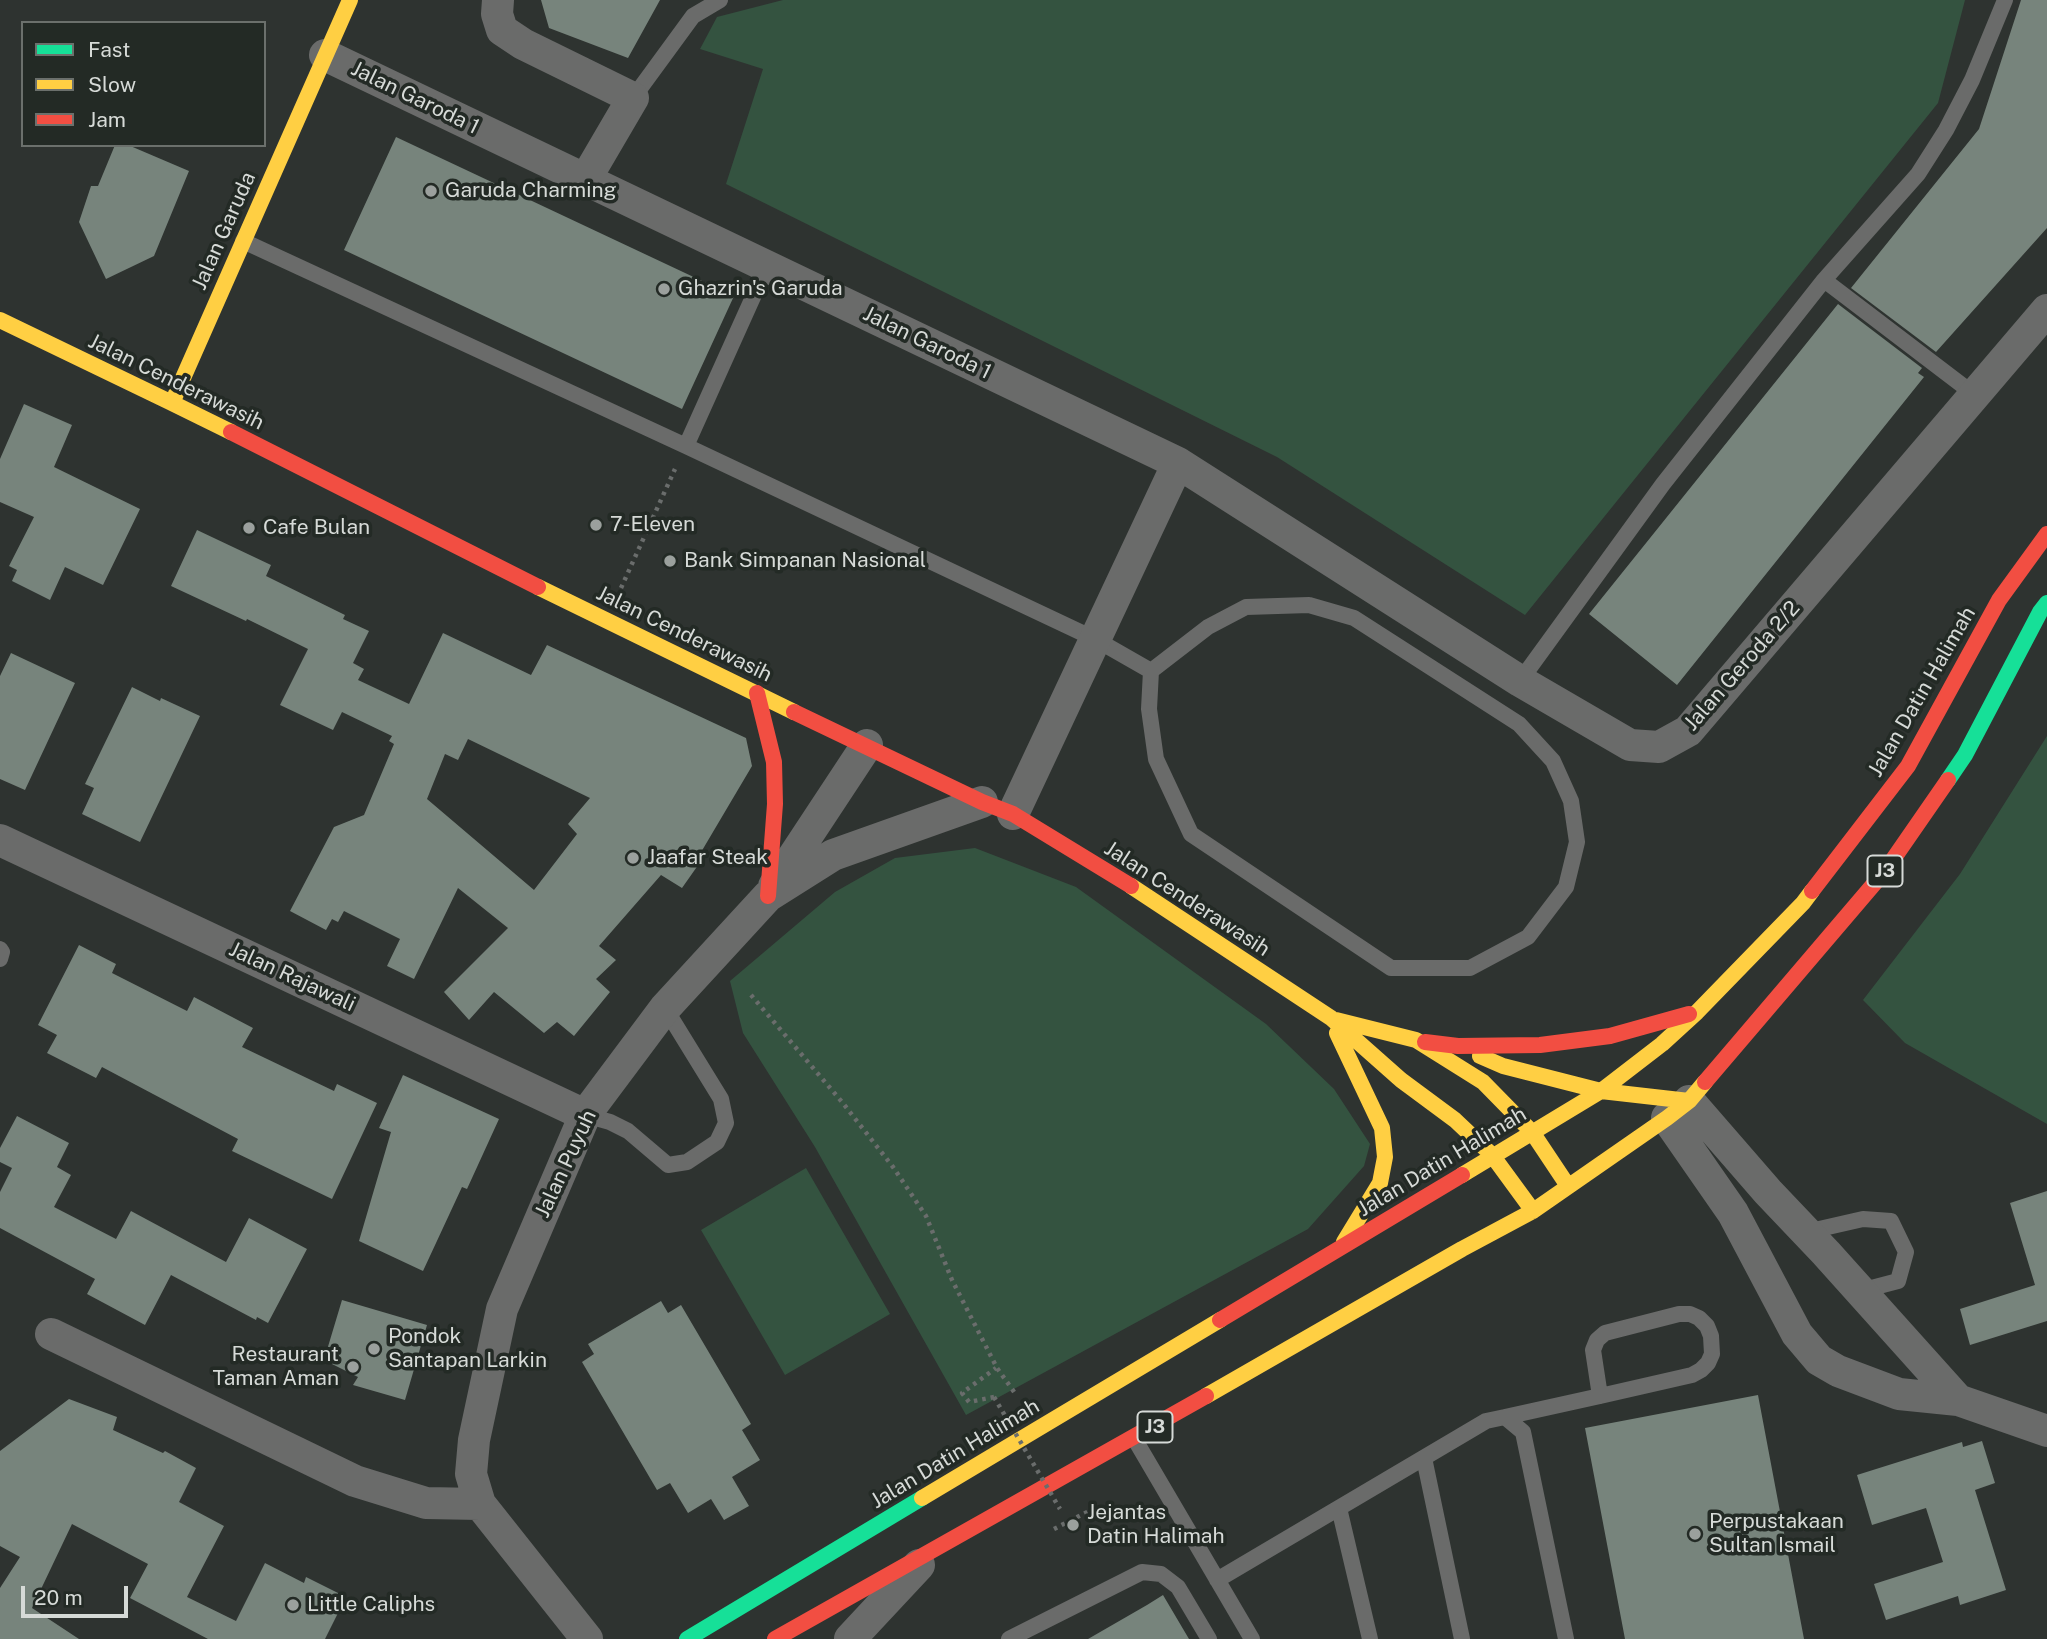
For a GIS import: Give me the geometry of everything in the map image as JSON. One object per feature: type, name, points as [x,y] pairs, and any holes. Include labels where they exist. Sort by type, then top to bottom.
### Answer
[{"type":"main road","name":"Jalan Garuda","points":[[172,404],[350,0]]},
{"type":"main road","name":"Jalan Cenderawasih","points":[[0,320],[351,492],[606,622],[982,802],[1013,814],[1110,872],[1331,1018],[1401,1080],[1455,1120],[1492,1155],[1533,1211]]},
{"type":"main road","name":"Jalan Datin Halimah","points":[[687,1639],[1601,1091],[1662,1044],[1697,1012],[1802,903],[1908,766],[1999,600],[2047,534]]},
{"type":"main road","name":"J3","points":[[775,1639],[1533,1211],[1670,1106],[1885,871],[1965,755],[2039,612],[2047,603]]},
{"type":"main road","points":[[757,693],[775,762],[775,804],[768,896]]},
{"type":"main road","points":[[1416,1040],[1458,1046],[1540,1045],[1598,1037],[1697,1012]]},
{"type":"main road","name":"Jalan Cenderawasih","points":[[1331,1018],[1416,1040],[1483,1082],[1532,1132],[1568,1186]]},
{"type":"main road","points":[[1331,1018],[1382,1128],[1385,1157],[1380,1184],[1341,1247]]},
{"type":"main road","points":[[1458,1046],[1503,1066],[1670,1106]]},
{"type":"main road","points":[[1634,1065],[1670,1106]]},
{"type":"street","points":[[498,0],[496,14],[502,30],[523,44],[633,97],[585,180]]},
{"type":"street","name":"Jalan Garoda 1","points":[[325,55],[1178,463]]},
{"type":"street","name":"Jalan Geroda 2/2","points":[[1178,463],[1520,681],[1630,745],[1659,747],[1688,731],[2047,310]]},
{"type":"street","points":[[1013,814],[1178,463]]},
{"type":"street","points":[[768,896],[867,745]]},
{"type":"street","name":"Jalan Puyuh","points":[[587,1639],[480,1504],[471,1474],[474,1440],[502,1309],[585,1115],[665,1008],[768,896],[833,855],[982,802]]},
{"type":"street","name":"Jalan Rajawali","points":[[0,840],[585,1115]]},
{"type":"street","points":[[1670,1106],[1805,1232],[1958,1400]]},
{"type":"street","points":[[1670,1106],[1733,1213],[1797,1334],[1819,1360],[1838,1371],[1899,1394],[1958,1400],[2047,1431]]},
{"type":"street","points":[[51,1334],[355,1481],[426,1503],[480,1504]]},
{"type":"street","points":[[850,1639],[935,1549]]},
{"type":"lane","points":[[633,97],[693,16],[720,0]]},
{"type":"lane","points":[[1520,681],[1663,484],[1824,280],[1918,174],[1972,80],[2005,0]]},
{"type":"lane","points":[[243,241],[1095,639],[1151,671]]},
{"type":"lane","points":[[686,446],[767,266]]},
{"type":"lane","points":[[1824,280],[1975,395]]},
{"type":"lane","points":[[1309,606],[1354,618],[1519,724],[1553,761],[1571,801],[1577,842],[1566,887],[1528,937],[1470,968],[1391,968],[1191,834],[1156,759],[1149,709],[1151,671],[1208,627],[1246,607],[1309,606]]},
{"type":"lane","points":[[0,949],[0,959]]},
{"type":"lane","points":[[585,1115],[610,1122],[628,1131],[667,1165],[687,1162],[717,1142],[726,1123],[721,1099],[665,1008]]},
{"type":"lane","points":[[1805,1232],[1863,1219],[1891,1221],[1906,1252],[1898,1281],[1860,1291]]},
{"type":"lane","points":[[1217,1580],[1486,1421],[1600,1396],[1692,1375],[1708,1363],[1712,1354],[1711,1336],[1707,1326],[1690,1314],[1679,1314],[1605,1333],[1597,1340],[1593,1350],[1600,1396]]},
{"type":"lane","points":[[1505,1417],[1523,1432],[1566,1639]]},
{"type":"lane","points":[[1134,1438],[1252,1639]]},
{"type":"lane","points":[[1424,1458],[1462,1639]]},
{"type":"lane","points":[[1339,1508],[1370,1639]]},
{"type":"lane","points":[[1009,1639],[1142,1572],[1161,1574],[1178,1587],[1209,1639]]},
{"type":"path","points":[[606,622],[686,446]]},
{"type":"path","points":[[751,995],[876,1145],[926,1216],[952,1280],[997,1368],[1017,1396]]},
{"type":"path","points":[[997,1368],[962,1393],[969,1402],[994,1397],[1060,1509]]},
{"type":"green space","points":[[783,0],[1965,0],[1938,103],[1525,615],[1277,457],[726,184],[763,69],[700,49],[717,17]]},
{"type":"green space","points":[[2047,736],[2047,1124],[1905,1043],[1863,1000],[1960,874]]},
{"type":"green space","points":[[975,848],[1076,887],[1266,1024],[1334,1089],[1370,1144],[1364,1166],[1308,1229],[966,1415],[815,1147],[743,1033],[730,981],[835,892],[895,858]]},
{"type":"green space","points":[[806,1168],[890,1314],[785,1375],[701,1230]]},
{"type":"building","points":[[541,0],[660,0],[628,58],[549,28]]},
{"type":"building","points":[[2021,0],[2047,0],[2047,228],[1936,352],[1851,288],[1979,129]]},
{"type":"building","points":[[396,137],[734,296],[682,409],[344,250]]},
{"type":"building","points":[[114,147],[133,147],[189,171],[154,256],[106,279],[79,222],[91,186],[98,186]]},
{"type":"building","points":[[1838,304],[1922,368],[1918,373],[1924,377],[1677,685],[1589,614]]},
{"type":"building","points":[[24,404],[72,425],[54,467],[140,509],[103,585],[65,567],[50,600],[12,581],[17,570],[9,566],[34,517],[0,502],[0,459]]},
{"type":"building","points":[[197,530],[271,565],[266,576],[345,615],[343,619],[369,631],[353,663],[364,669],[358,680],[409,704],[443,633],[531,675],[547,645],[746,738],[752,766],[697,859],[701,861],[682,888],[661,875],[599,946],[616,960],[596,979],[610,992],[574,1036],[557,1022],[544,1033],[494,992],[469,1020],[444,992],[508,928],[458,888],[414,979],[387,966],[400,939],[344,911],[338,922],[332,919],[326,930],[290,911],[334,827],[364,815],[394,744],[389,741],[392,736],[342,712],[333,730],[280,705],[308,649],[171,586]],"holes":[[[468,739],[590,798],[568,824],[577,834],[534,890],[427,799],[445,754],[458,760]]]},
{"type":"building","points":[[11,653],[75,683],[25,790],[0,779],[0,676]]},
{"type":"building","points":[[132,687],[200,716],[140,842],[82,814],[94,788],[85,784]]},
{"type":"building","points":[[79,945],[116,964],[112,973],[187,1011],[194,997],[253,1028],[242,1047],[334,1091],[337,1084],[377,1103],[332,1199],[232,1151],[238,1139],[102,1067],[96,1078],[47,1053],[57,1035],[38,1025]]},
{"type":"building","points":[[403,1075],[499,1119],[467,1189],[462,1187],[423,1271],[359,1241],[391,1132],[379,1128]]},
{"type":"building","points":[[17,1116],[69,1143],[57,1167],[71,1175],[54,1207],[116,1239],[131,1211],[226,1262],[249,1218],[307,1249],[268,1323],[257,1317],[256,1320],[171,1275],[145,1325],[87,1294],[95,1279],[0,1228],[0,1192],[12,1168],[0,1162],[0,1148]]},
{"type":"building","points":[[2047,1191],[2047,1321],[1970,1345],[1960,1309],[2035,1285],[2010,1203]]},
{"type":"building","name":"Pondok Santapan Larkin","points":[[342,1300],[427,1325],[405,1400],[353,1385],[358,1377],[324,1360]]},
{"type":"building","points":[[661,1301],[668,1313],[681,1305],[751,1424],[742,1430],[760,1460],[732,1477],[749,1506],[724,1520],[711,1499],[688,1513],[670,1483],[657,1490],[582,1362],[594,1354],[588,1344]]},
{"type":"building","name":"Perpustakaan Sultan Ismail","points":[[1758,1395],[1804,1639],[1625,1639],[1585,1428]]},
{"type":"building","points":[[69,1399],[117,1417],[113,1430],[163,1453],[165,1451],[196,1468],[179,1502],[224,1526],[187,1597],[236,1621],[265,1563],[304,1583],[306,1577],[346,1597],[325,1639],[208,1639],[130,1598],[148,1564],[72,1524],[32,1608],[79,1639],[0,1639],[0,1588],[20,1557],[0,1546],[0,1451]]},
{"type":"building","points":[[1982,1441],[1995,1483],[1975,1490],[2006,1590],[1960,1605],[1958,1596],[1886,1620],[1874,1584],[1943,1562],[1926,1508],[1872,1525],[1857,1475],[1962,1442],[1963,1447]]},
{"type":"building","points":[[1163,1595],[1189,1639],[1088,1639],[1147,1605]]},
{"type":"traffic: fast","points":[[1948,780],[1965,755],[2047,603]]},
{"type":"traffic: fast","points":[[687,1639],[922,1498]]},
{"type":"traffic: slow","points":[[231,432],[172,403],[350,0]]},
{"type":"traffic: slow","points":[[0,320],[172,403]]},
{"type":"traffic: slow","points":[[538,587],[794,712]]},
{"type":"traffic: slow","points":[[1131,886],[1331,1018],[1401,1080],[1455,1120],[1492,1155],[1533,1211]]},
{"type":"traffic: slow","points":[[1462,1175],[1601,1091],[1662,1044],[1697,1012],[1812,891]]},
{"type":"traffic: slow","points":[[1336,1020],[1416,1040],[1483,1082],[1532,1132],[1568,1186]]},
{"type":"traffic: slow","points":[[1337,1033],[1382,1128],[1385,1157],[1380,1183],[1344,1242]]},
{"type":"traffic: slow","points":[[1480,1056],[1503,1066],[1601,1091],[1689,1101]]},
{"type":"traffic: slow","points":[[1206,1396],[1533,1211],[1667,1118],[1689,1101],[1705,1082]]},
{"type":"traffic: slow","points":[[922,1498],[1220,1320]]},
{"type":"traffic: jam","points":[[231,432],[538,587]]},
{"type":"traffic: jam","points":[[1812,891],[1908,766],[1999,600],[2047,534]]},
{"type":"traffic: jam","points":[[757,693],[774,762],[775,804],[768,896]]},
{"type":"traffic: jam","points":[[794,712],[982,802],[1013,814],[1131,886]]},
{"type":"traffic: jam","points":[[1705,1082],[1885,871],[1948,780]]},
{"type":"traffic: jam","points":[[1425,1042],[1458,1046],[1540,1045],[1610,1036],[1689,1014]]},
{"type":"traffic: jam","points":[[1220,1320],[1462,1175]]},
{"type":"traffic: jam","points":[[775,1639],[1206,1396]]},
{"type":"place","name":"Garuda Charming","points":[[431,191]]},
{"type":"place","name":"Ghazrin's Garuda","points":[[664,289]]},
{"type":"place","name":"7-Eleven","points":[[596,525]]},
{"type":"place","name":"Cafe Bulan","points":[[249,528]]},
{"type":"place","name":"Bank Simpanan Nasional","points":[[670,561]]},
{"type":"place","name":"Jaafar Steak","points":[[633,858]]},
{"type":"place","name":"Pondok Santapan Larkin","points":[[374,1349]]},
{"type":"place","name":"Restaurant Taman Aman","points":[[353,1367]]},
{"type":"place","name":"Jejantas Datin Halimah","points":[[1073,1525]]},
{"type":"place","name":"Perpustakaan Sultan Ismail","points":[[1695,1534]]},
{"type":"place","name":"Little Caliphs","points":[[293,1605]]}]
